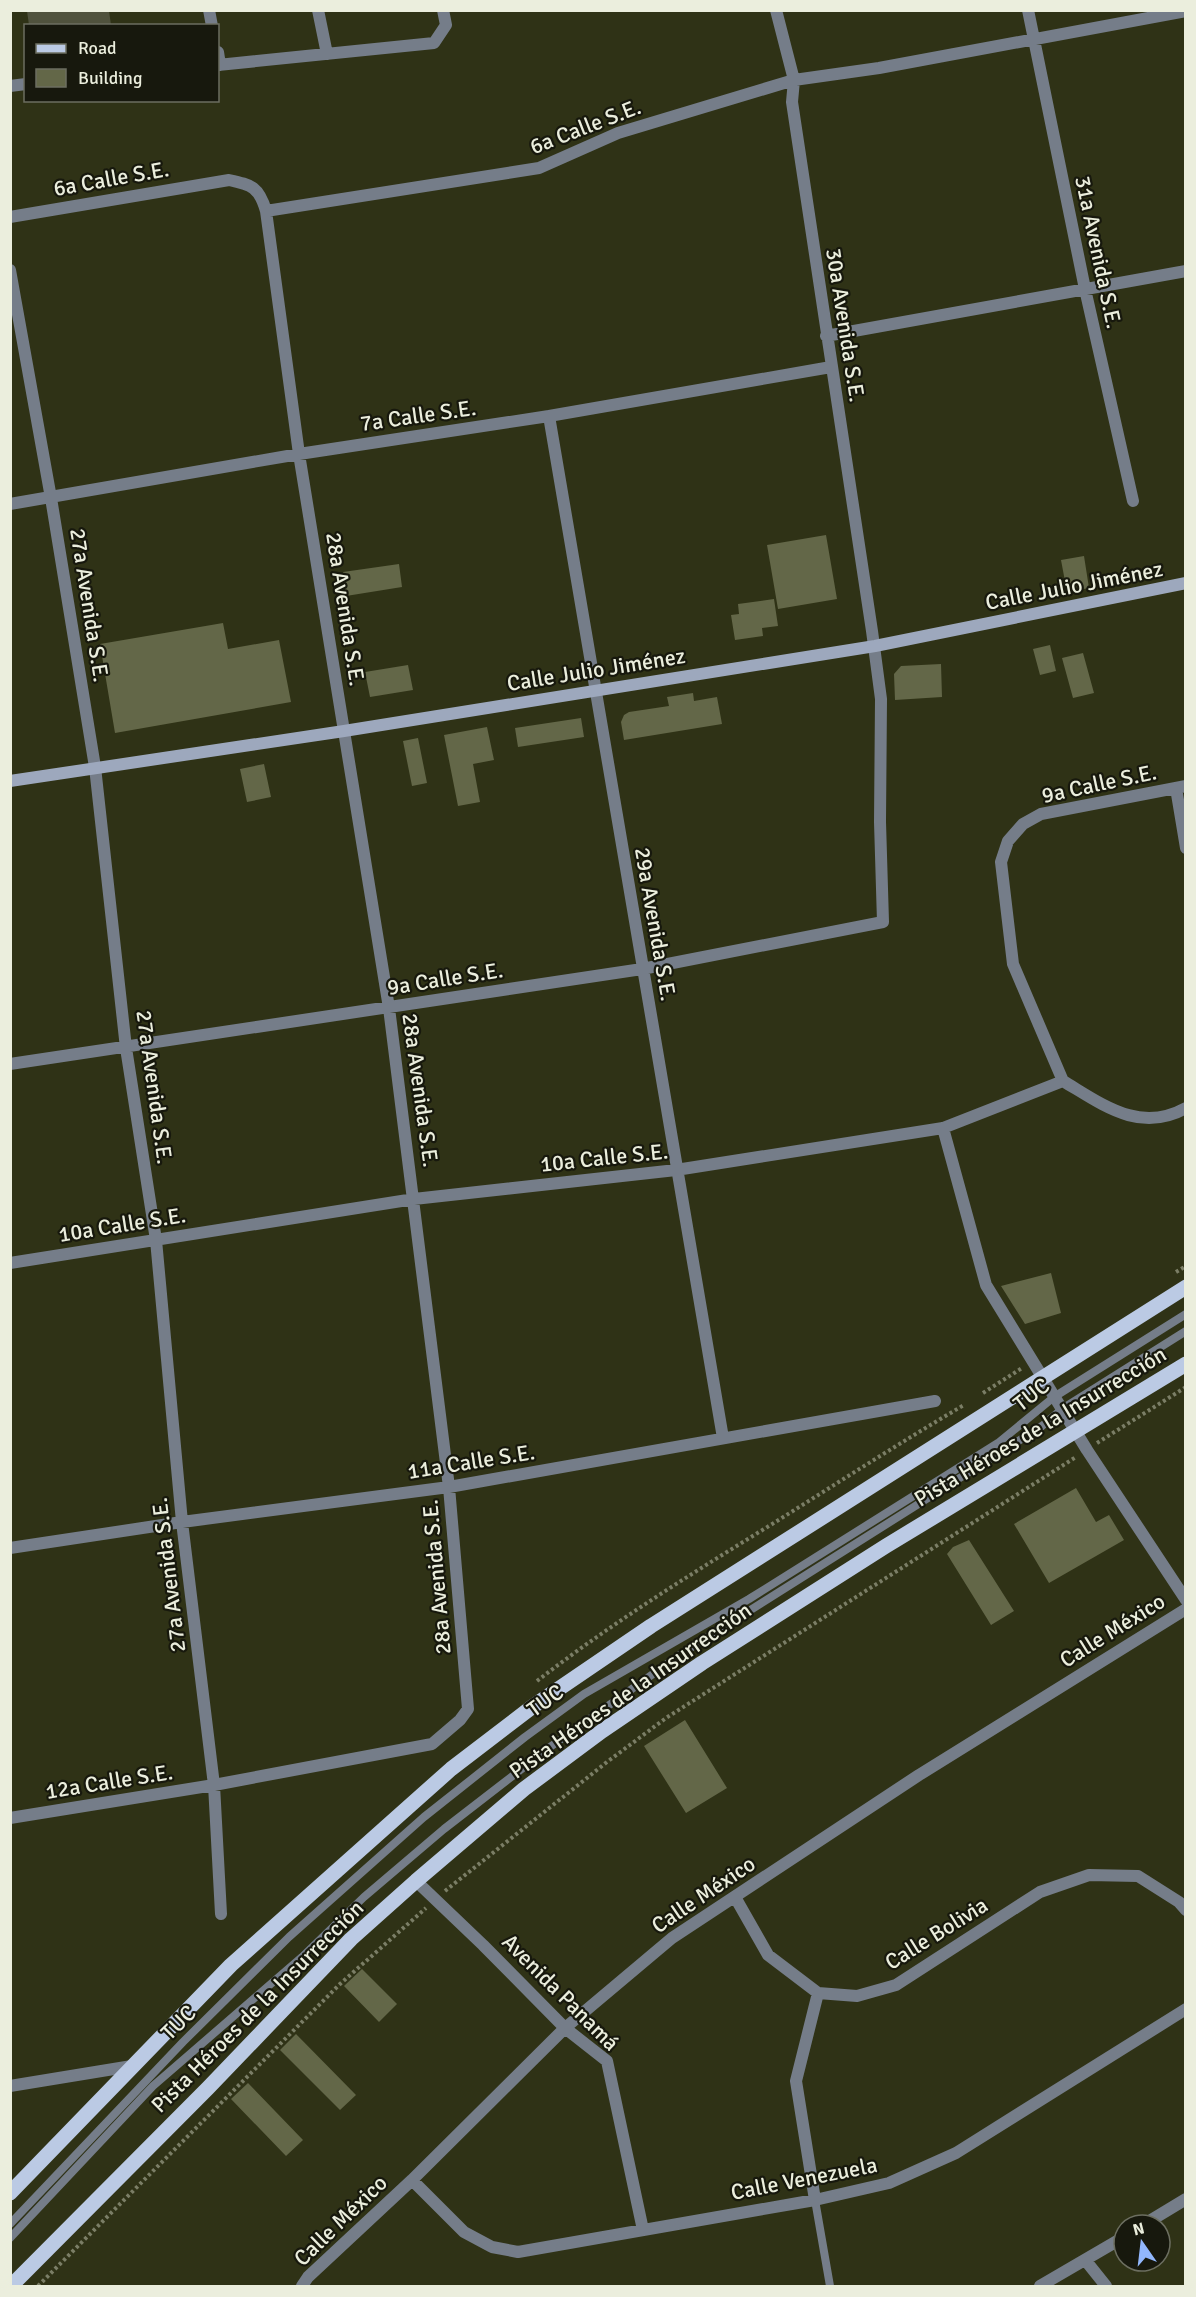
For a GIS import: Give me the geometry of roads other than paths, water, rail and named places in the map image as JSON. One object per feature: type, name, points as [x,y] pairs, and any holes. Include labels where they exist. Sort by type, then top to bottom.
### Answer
[{"type":"main road","name":"Calle Julio Jiménez","points":[[10,781],[875,646],[1185,584]]},
{"type":"main road","name":"Pista Héroes de la Insurrección","points":[[10,2193],[231,1965],[451,1769],[523,1714],[651,1626],[1185,1287]]},
{"type":"main road","name":"Pista Héroes de la Insurrección","points":[[11,2286],[208,2088],[351,1939],[524,1790],[603,1731],[702,1663],[886,1546],[1185,1364]]},
{"type":"street","points":[[318,10],[327,54]]},
{"type":"street","points":[[219,65],[434,43],[446,25],[443,10]]},
{"type":"street","name":"30a Avenida S.E.","points":[[776,10],[794,80],[792,102],[875,646],[881,699],[880,822],[883,922]]},
{"type":"street","name":"31a Avenida S.E.","points":[[1028,10],[1085,289],[1133,501]]},
{"type":"street","name":"6a Calle S.E.","points":[[10,217],[229,180],[247,184],[261,195],[266,211],[539,168],[618,133],[794,80],[879,68],[1185,11]]},
{"type":"street","name":"28a Avenida S.E.","points":[[214,1785],[432,1744],[460,1720],[468,1709],[449,1488],[389,1008],[299,454],[266,211]]},
{"type":"street","name":"27a Avenida S.E.","points":[[10,270],[51,498],[95,767],[126,1048],[156,1240],[182,1522],[214,1785],[221,1914]]},
{"type":"street","points":[[826,336],[1185,271]]},
{"type":"street","name":"7a Calle S.E.","points":[[10,504],[299,454],[549,417],[831,366]]},
{"type":"street","name":"29a Avenida S.E.","points":[[549,417],[723,1438]]},
{"type":"street","points":[[1181,787],[1185,848]]},
{"type":"street","name":"9a Calle S.E.","points":[[1063,1081],[1013,964],[1001,862],[1008,841],[1023,824],[1041,814],[1181,787]]},
{"type":"street","name":"9a Calle S.E.","points":[[10,1064],[642,969],[883,922]]},
{"type":"street","points":[[1063,1081],[1124,1116],[1153,1118],[1177,1113],[1185,1108]]},
{"type":"street","name":"10a Calle S.E.","points":[[10,1263],[414,1199],[676,1170],[943,1128],[1063,1081]]},
{"type":"street","points":[[943,1128],[986,1285],[1087,1450],[1185,1600]]},
{"type":"street","name":"11a Calle S.E.","points":[[10,1548],[182,1522],[449,1488],[936,1401]]},
{"type":"street","name":"Calle México","points":[[302,2286],[308,2277],[412,2180],[565,2028],[672,1938],[919,1775],[1185,1609]]},
{"type":"street","name":"12a Calle S.E.","points":[[10,1818],[214,1785]]},
{"type":"street","name":"Calle Bolivia","points":[[818,1993],[857,1996],[896,1985],[1040,1893],[1089,1875],[1138,1876],[1179,1902],[1185,1910]]},
{"type":"street","name":"Avenida Panamá","points":[[416,1881],[565,2028],[607,2061],[643,2230]]},
{"type":"street","points":[[735,1896],[768,1955],[818,1993],[796,2081],[815,2200]]},
{"type":"street","name":"Calle Venezuela","points":[[412,2180],[464,2232],[492,2247],[518,2252],[815,2200],[889,2183],[956,2153],[1185,2009]]},
{"type":"street","points":[[10,2086],[132,2066]]},
{"type":"street","points":[[1162,2213],[1185,2199]]},
{"type":"street","points":[[1041,2286],[1112,2245]]},
{"type":"street","points":[[1086,2261],[1106,2286]]},
{"type":"lane","name":"TUC","points":[[10,2223],[183,2042],[289,1937],[424,1817],[525,1737],[584,1694],[749,1599],[998,1443],[1054,1396],[1185,1314]]},
{"type":"lane","name":"TUC","points":[[10,2238],[153,2086],[302,1957],[364,1897],[444,1828],[625,1692],[770,1597],[1042,1426],[1062,1409],[1185,1331]]},
{"type":"lane","points":[[815,2200],[830,2286]]}]
